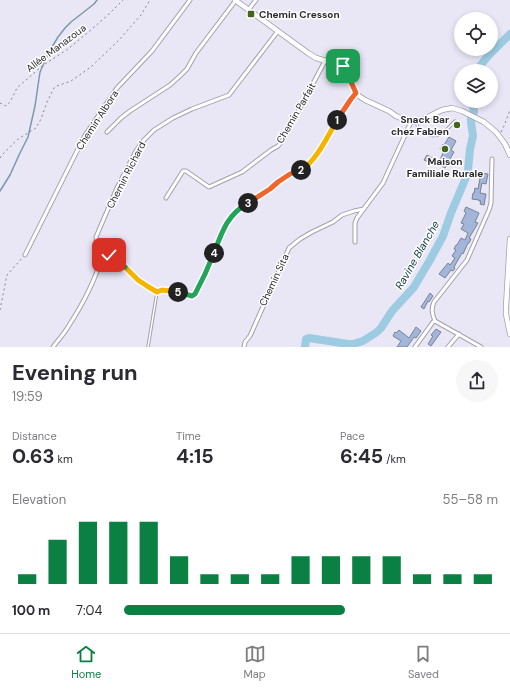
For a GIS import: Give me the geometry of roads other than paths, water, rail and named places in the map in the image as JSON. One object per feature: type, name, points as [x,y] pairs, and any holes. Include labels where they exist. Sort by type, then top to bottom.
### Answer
[{"type":"main road","points":[[236,0],[316,58],[343,66],[356,93],[365,100],[389,111],[396,116],[414,121],[426,118],[445,109],[452,108],[462,111],[484,122],[498,136],[510,155]]},
{"type":"main road","points":[[510,239],[506,314],[510,334]]},
{"type":"street","name":"Chemin Albora","points":[[25,255],[84,137],[117,88],[152,51],[190,0]]},
{"type":"street","points":[[107,132],[121,118],[170,85],[187,69],[196,53],[236,0]]},
{"type":"street","points":[[249,9],[256,0]]},
{"type":"street","name":"Chemin Richard","points":[[103,253],[96,238],[117,188],[136,151],[144,140],[154,130],[173,118],[229,95],[278,31]]},
{"type":"street","name":"Chemin Parfait","points":[[166,198],[183,171],[186,171],[209,187],[242,172],[278,146],[283,140],[326,61]]},
{"type":"street","points":[[53,347],[67,328],[87,295],[103,253],[109,255],[138,280],[157,292],[162,290],[184,293],[192,296],[195,294],[205,274],[226,222],[244,205],[270,189],[278,182],[290,174],[299,172],[306,168],[356,93]]},
{"type":"street","points":[[355,242],[355,223],[384,183],[414,121]]},
{"type":"street","points":[[479,346],[436,322],[432,314],[432,310],[434,302],[467,260],[489,210],[491,203],[492,159]]},
{"type":"street","name":"Chemin Sita","points":[[244,347],[289,248],[300,239],[333,222],[342,215],[364,209]]},
{"type":"street","points":[[415,347],[432,322],[436,322]]},
{"type":"street","points":[[448,347],[459,334]]},
{"type":"lane","points":[[414,121],[418,129],[431,135],[437,135],[443,132],[455,121]]},
{"type":"lane","points":[[148,347],[157,292]]},
{"type":"waterway","points":[[0,191],[10,175],[28,137],[35,106],[40,72],[49,52],[65,28],[97,0]]},
{"type":"waterway","name":"Ravine Blanche","points":[[482,64],[510,34]]},
{"type":"waterway","name":"Ravine Blanche","points":[[305,347],[306,339],[309,338],[348,344],[363,341],[381,328],[392,311],[414,287],[443,236],[467,175],[473,136],[471,118],[474,112],[473,108]]},
{"type":"place","name":"Chemin Cresson","points":[[251,14]]},
{"type":"place","name":"Snack Bar chez Fabien","points":[[457,125]]},
{"type":"place","name":"Maison Familiale Rurale","points":[[445,149]]}]
